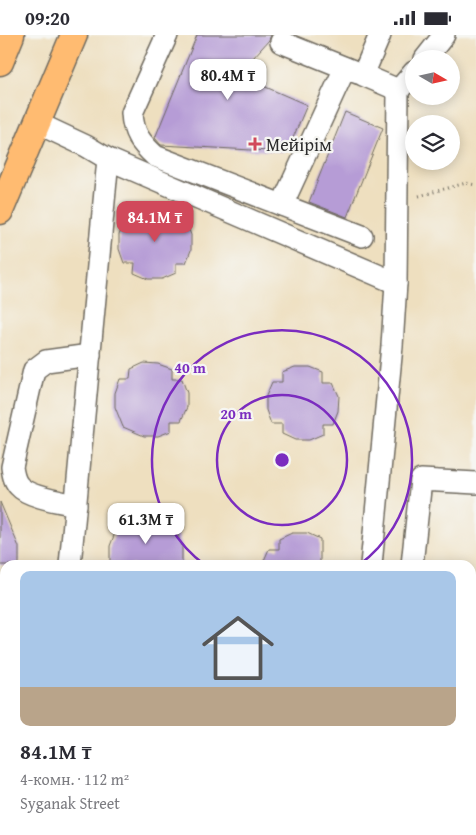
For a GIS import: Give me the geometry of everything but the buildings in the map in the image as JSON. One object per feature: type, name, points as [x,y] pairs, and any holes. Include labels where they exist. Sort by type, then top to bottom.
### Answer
[{"type":"main road","points":[[0,62],[11,35]]},
{"type":"main road","points":[[0,211],[74,35]]},
{"type":"lane","points":[[167,35],[132,113],[133,127],[142,144],[155,156],[362,236]]},
{"type":"lane","points":[[282,205],[354,72],[380,35]]},
{"type":"lane","points":[[432,50],[444,35]]},
{"type":"lane","points":[[281,42],[398,91]]},
{"type":"lane","points":[[371,560],[392,346],[396,283],[398,91],[405,83]]},
{"type":"lane","points":[[38,123],[108,159],[396,283]]},
{"type":"lane","points":[[70,560],[108,159]]},
{"type":"lane","points":[[76,505],[28,493],[18,486],[12,467],[34,370],[46,361],[90,355]]},
{"type":"lane","points":[[413,560],[421,480],[476,483]]},
{"type":"path","points":[[397,205],[428,193],[466,183],[476,185]]},
{"type":"place","name":"Мейірім","points":[[255,144]]}]
